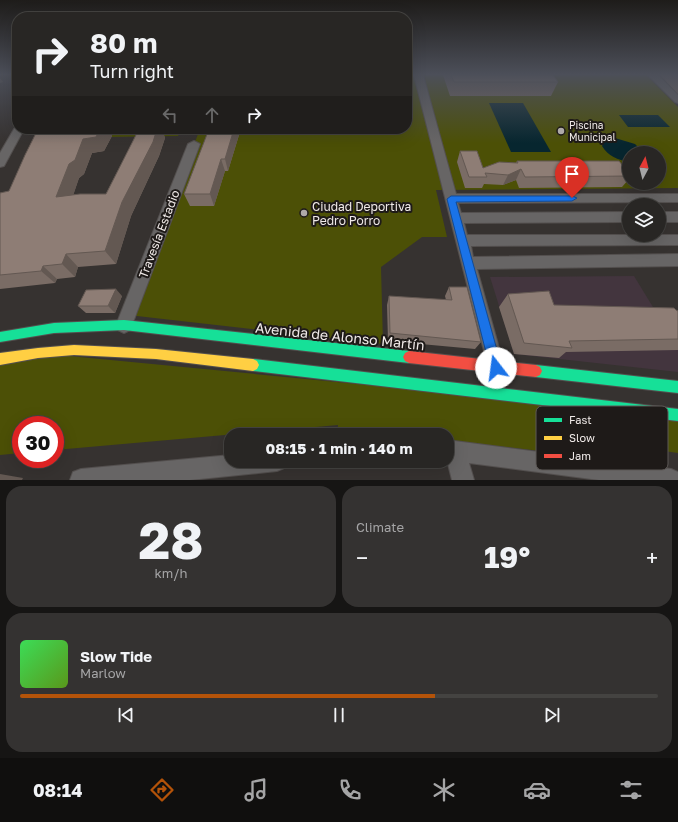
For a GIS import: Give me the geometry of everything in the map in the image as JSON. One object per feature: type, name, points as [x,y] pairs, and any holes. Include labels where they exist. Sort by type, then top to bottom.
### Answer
[{"type":"street","points":[[424,97],[496,368],[501,394]]},
{"type":"street","points":[[0,163],[16,134]]},
{"type":"street","name":"Travesía Estadio","points":[[124,325],[194,144]]},
{"type":"street","points":[[451,199],[678,198]]},
{"type":"street","points":[[456,218],[622,217]]},
{"type":"street","points":[[666,217],[678,217]]},
{"type":"street","points":[[462,241],[678,240]]},
{"type":"street","points":[[468,263],[678,260]]},
{"type":"street","name":"Avenida de Alonso Martín","points":[[0,337],[54,328],[124,325],[496,368],[678,387]]},
{"type":"street","points":[[0,359],[38,353],[74,350],[156,354],[602,406]]},
{"type":"street","points":[[668,414],[678,415]]},
{"type":"street","points":[[454,450],[492,454],[536,462]]},
{"type":"street","points":[[454,455],[463,480]]},
{"type":"street","points":[[81,480],[224,466]]},
{"type":"street","points":[[597,470],[671,480]]},
{"type":"shaded area","name":"Ciudad Deportiva Pedro Porro","points":[[412,97],[668,97],[678,107],[678,188],[666,188],[666,146],[622,146],[622,188],[436,190],[447,237],[422,237],[381,267],[383,344],[128,315],[198,134],[412,134]]},
{"type":"shaded area","points":[[110,134],[179,134],[178,136],[108,137]]},
{"type":"shaded area","points":[[634,276],[678,348],[678,372],[514,354],[490,277]]},
{"type":"shaded area","points":[[38,353],[585,406],[536,406],[536,451],[454,443],[454,428],[338,428],[338,425],[304,428],[224,428],[224,435],[64,449],[64,416],[12,416],[12,454],[0,455],[0,359]]},
{"type":"shaded area","points":[[668,414],[678,415],[678,453],[668,452]]},
{"type":"water","points":[[489,103],[523,103],[551,152],[511,152]]},
{"type":"water","points":[[619,115],[658,115],[670,127],[628,127]]},
{"type":"water","points":[[615,138],[637,146],[622,146],[622,160],[607,152],[602,146],[605,140]]},
{"type":"building","points":[[36,134],[98,134],[96,137],[83,139],[75,160],[69,164],[56,197],[80,194],[106,194],[136,134],[155,134],[153,142],[122,202],[105,251],[66,254],[62,264],[43,266],[41,271],[0,275],[0,193],[9,191]]},
{"type":"building","points":[[207,134],[232,134],[225,159],[221,159],[210,194],[184,194]]},
{"type":"building","points":[[460,151],[477,151],[483,168],[499,162],[518,163],[517,161],[619,161],[622,165],[622,176],[525,177],[521,169],[508,175],[485,173],[487,177],[469,177]]},
{"type":"building","points":[[449,287],[467,287],[481,342],[390,333],[389,296],[452,300]]},
{"type":"building","points":[[116,289],[108,306],[78,306],[86,290]]},
{"type":"building","points":[[549,291],[554,305],[674,308],[678,311],[678,339],[569,341],[572,348],[524,343],[508,294]]},
{"type":"traffic: fast","points":[[0,337],[54,328],[124,325],[409,357]]},
{"type":"traffic: fast","points":[[253,365],[602,406]]},
{"type":"traffic: fast","points":[[536,371],[678,387]]},
{"type":"traffic: fast","points":[[668,414],[678,415]]},
{"type":"traffic: slow","points":[[0,359],[38,353],[74,350],[156,354],[253,365]]},
{"type":"traffic: jam","points":[[409,357],[536,371]]},
{"type":"place","name":"Piscina Municipal","points":[[561,131]]},
{"type":"place","name":"Ciudad Deportiva Pedro Porro","points":[[304,213]]},
{"type":"route","points":[[496,368],[451,199],[572,198]]}]
